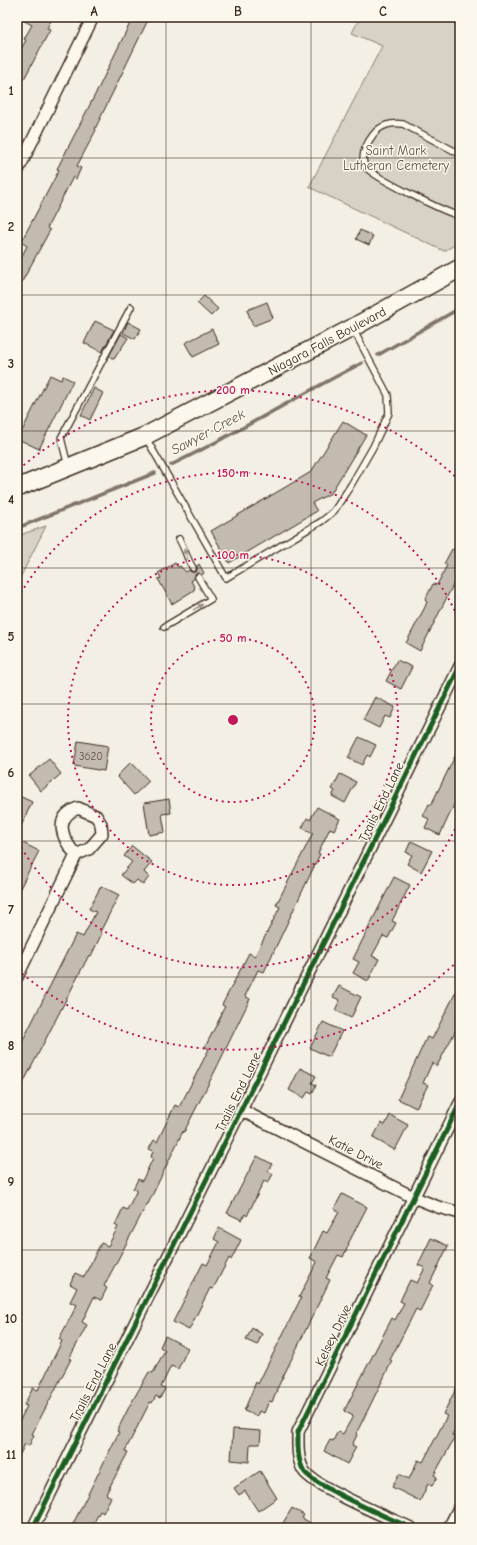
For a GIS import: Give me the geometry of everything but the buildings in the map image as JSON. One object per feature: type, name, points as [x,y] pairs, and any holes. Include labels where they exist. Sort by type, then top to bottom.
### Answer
[{"type":"main road","name":"Niagara Falls Boulevard","points":[[17,488],[145,436],[352,328],[460,268]]},
{"type":"street","points":[[17,172],[93,17]]},
{"type":"street","name":"Trails End Lane","points":[[33,1528],[242,1110],[460,666]]},
{"type":"street","points":[[17,977],[76,855]]},
{"type":"street","name":"Kelsey Drive","points":[[411,1528],[321,1485],[305,1472],[298,1454],[298,1432],[460,1103]]},
{"type":"street","name":"Katie Drive","points":[[242,1110],[413,1197],[438,1207],[460,1213]]},
{"type":"street","points":[[449,1528],[460,1506]]},
{"type":"lane","points":[[460,154],[403,124],[397,123],[383,126],[376,131],[367,143],[364,152],[365,167],[378,177],[455,215],[460,216]]},
{"type":"lane","points":[[68,468],[61,438],[130,307]]},
{"type":"lane","points":[[145,436],[226,578],[322,521],[334,511],[373,447],[389,413],[388,395],[352,328]]},
{"type":"lane","points":[[179,539],[186,550],[188,559],[193,568]]},
{"type":"lane","points":[[164,627],[212,599],[198,577]]},
{"type":"green space","name":"Saint Mark Lutheran Cemetery","points":[[360,17],[460,17],[460,242],[444,251],[309,187],[382,46],[352,33]]},
{"type":"green space","points":[[46,526],[17,584],[17,536]]},
{"type":"waterway","name":"Sawyer Creek","points":[[378,355],[460,308]]},
{"type":"waterway","name":"Sawyer Creek","points":[[171,465],[219,441],[362,363]]},
{"type":"waterway","name":"Sawyer Creek","points":[[17,528],[155,473]]},
{"type":"cycle path","points":[[33,1528],[460,666]]},
{"type":"cycle path","points":[[411,1528],[353,1502],[310,1477],[304,1471],[300,1462],[298,1452],[298,1432],[460,1103]]}]
